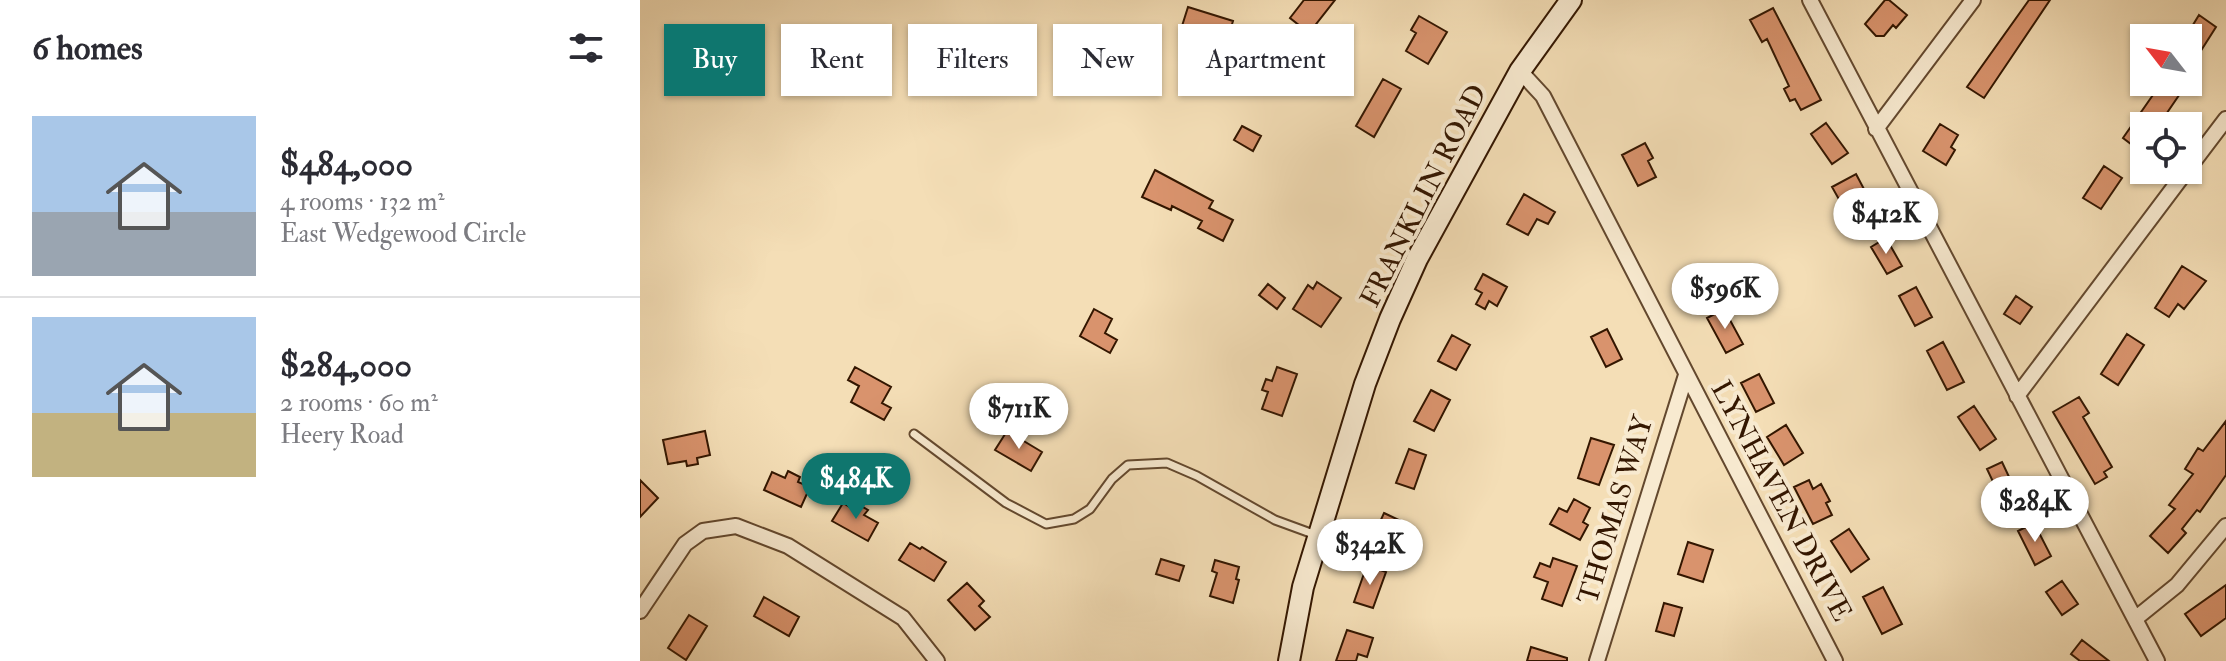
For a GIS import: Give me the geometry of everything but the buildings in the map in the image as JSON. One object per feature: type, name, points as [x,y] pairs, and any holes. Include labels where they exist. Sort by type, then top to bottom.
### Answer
[{"type":"main road","name":"FRANKLIN ROAD","points":[[1289,661],[1303,587],[1365,384],[1411,271],[1520,71],[1571,0]]},
{"type":"street","points":[[1810,0],[2157,661]]},
{"type":"street","points":[[1876,129],[1973,0]]},
{"type":"street","name":"LYNHAVEN DRIVE","points":[[1520,71],[1543,96],[1835,661]]},
{"type":"street","points":[[2202,151],[2226,119]]},
{"type":"street","points":[[2017,396],[2177,184]]},
{"type":"street","name":"THOMAS WAY","points":[[1597,661],[1686,375]]},
{"type":"street","points":[[640,611],[685,544],[703,531],[736,526],[788,546],[903,618],[937,661]]},
{"type":"street","points":[[2135,619],[2177,585],[2226,526]]},
{"type":"lane","points":[[914,434],[1006,503],[1046,524],[1074,519],[1090,509],[1112,479],[1128,465],[1167,463],[1197,476],[1275,520],[1318,536]]}]
